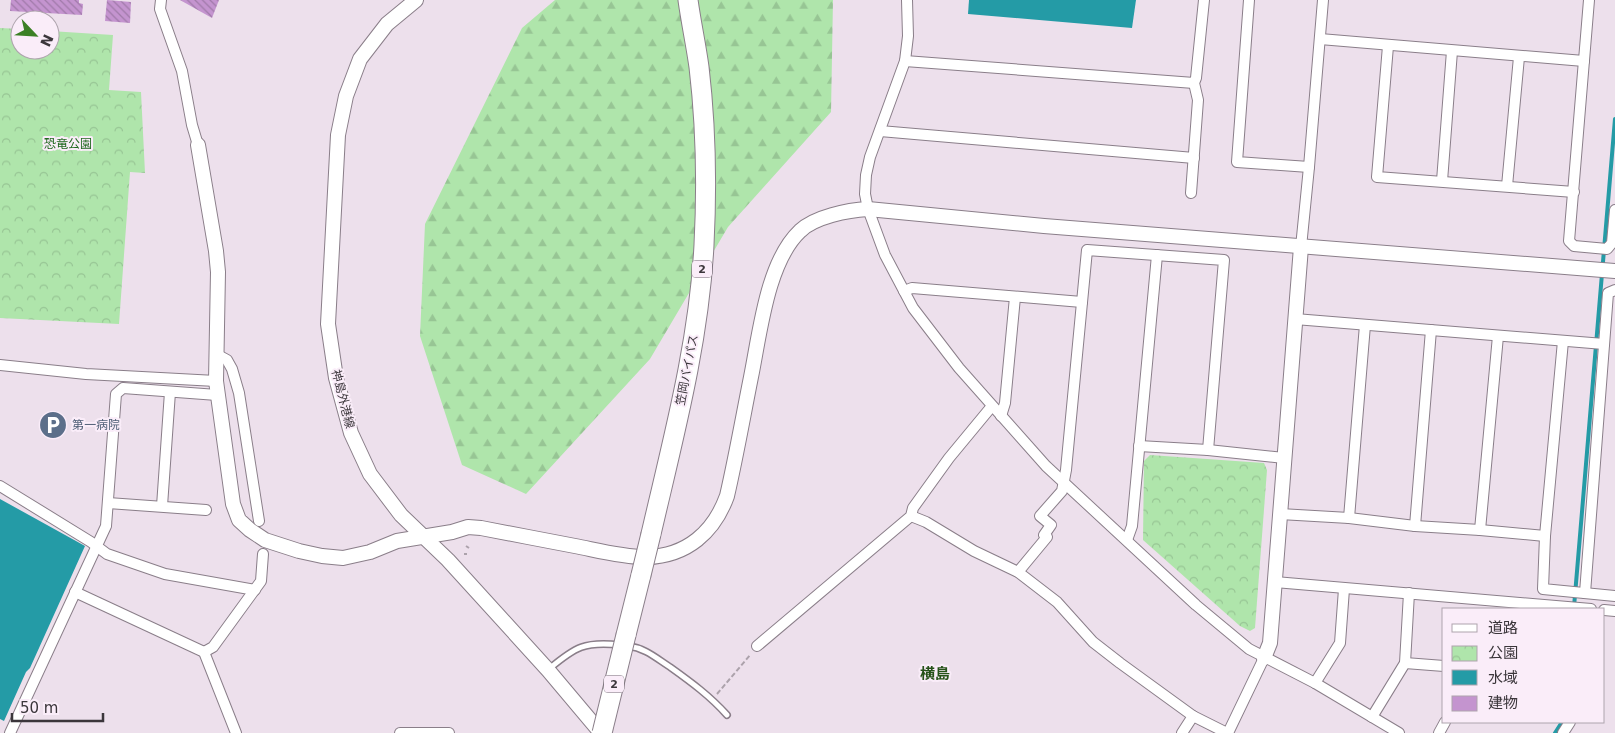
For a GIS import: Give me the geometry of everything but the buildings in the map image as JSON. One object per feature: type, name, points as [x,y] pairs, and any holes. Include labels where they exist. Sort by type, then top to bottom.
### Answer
[{"type":"highway","name":"笠岡バイパス","points":[[602,733],[689,367],[698,309],[704,245],[706,185],[699,68],[688,0]]},
{"type":"street","points":[[161,0],[160,9],[182,71],[192,125],[198,145],[216,252],[218,272],[216,388],[233,504],[239,520],[265,540],[298,551],[322,556],[343,558],[370,552],[397,541],[452,532],[468,527],[645,557],[670,554],[691,545],[710,529],[721,512],[727,496],[767,294],[786,247],[801,229],[818,220],[851,210],[868,209],[1044,226],[1615,271]]},
{"type":"street","name":"神島外港線","points":[[416,0],[386,24],[360,59],[346,96],[338,135],[328,324],[336,378],[351,433],[370,474],[401,515],[448,560],[548,670],[602,733]]},
{"type":"street","points":[[907,0],[908,36],[905,61],[870,157],[866,175],[865,194],[868,209],[885,255],[913,308],[959,368],[1046,466],[1196,605],[1248,648],[1315,683],[1399,733]]},
{"type":"street","points":[[1191,193],[1198,100],[1194,82],[1196,78],[1204,0]]},
{"type":"street","points":[[1249,0],[1238,162],[1309,167]]},
{"type":"street","points":[[911,516],[926,522],[974,551],[1018,572],[1057,602],[1093,642],[1120,663],[1193,716],[1227,733],[1270,643],[1301,247],[1323,0]]},
{"type":"street","points":[[1589,0],[1569,241],[1574,246],[1607,249],[1612,243],[1615,210]]},
{"type":"street","points":[[1320,40],[1584,61]]},
{"type":"street","points":[[1388,46],[1377,176],[1574,192]]},
{"type":"street","points":[[1442,181],[1452,52]]},
{"type":"street","points":[[1507,186],[1519,57]]},
{"type":"street","points":[[905,61],[1194,82]]},
{"type":"street","points":[[880,131],[1194,158]]},
{"type":"street","points":[[1018,572],[1047,537],[1044,535],[1052,525],[1040,516],[1062,491],[1064,482],[1087,250],[1224,260],[1208,450]]},
{"type":"street","points":[[1127,540],[1132,526],[1157,255]]},
{"type":"street","points":[[904,291],[912,288],[1082,302]]},
{"type":"street","points":[[1584,593],[1608,293],[1615,290]]},
{"type":"street","points":[[1002,416],[1005,403],[1014,297]]},
{"type":"street","points":[[1296,319],[1604,344]]},
{"type":"street","points":[[1349,518],[1365,324]]},
{"type":"street","points":[[1415,526],[1431,330]]},
{"type":"street","points":[[1480,530],[1498,336]]},
{"type":"street","points":[[1563,341],[1542,589],[1615,596]]},
{"type":"street","points":[[216,354],[227,360],[232,369],[239,393],[259,521]]},
{"type":"street","points":[[0,365],[216,388]]},
{"type":"street","points":[[10,733],[106,526],[116,394],[122,388],[170,392],[216,388]]},
{"type":"street","points":[[162,506],[170,392]]},
{"type":"street","points":[[757,646],[911,516],[913,508],[992,406]]},
{"type":"street","points":[[1139,446],[1208,450],[1284,458]]},
{"type":"street","points":[[0,486],[107,554],[165,574],[255,590]]},
{"type":"street","points":[[108,503],[206,510]]},
{"type":"street","points":[[1280,514],[1349,518],[1415,526],[1545,536]]},
{"type":"street","points":[[204,652],[213,647],[261,581],[263,554]]},
{"type":"street","points":[[1275,582],[1571,608]]},
{"type":"street","points":[[1315,683],[1340,643],[1344,589]]},
{"type":"street","points":[[75,592],[204,652],[236,733]]},
{"type":"street","points":[[1372,717],[1405,663],[1409,593]]},
{"type":"street","points":[[1405,663],[1442,666]]},
{"type":"street","points":[[1182,733],[1193,716]]},
{"type":"street","points":[[400,733],[449,733]]},
{"type":"lane","points":[[548,670],[567,653],[588,645],[605,643],[631,646],[646,651],[699,688],[727,715]]},
{"type":"path","points":[[713,700],[757,646]]},
{"type":"green space","points":[[555,0],[833,0],[831,112],[728,227],[650,359],[526,494],[462,465],[420,336],[425,224],[522,28]]},
{"type":"green space","name":"恐竜公園","points":[[0,28],[10,28],[10,60],[60,60],[60,32],[113,35],[109,90],[141,92],[145,173],[130,172],[119,324],[0,318]]},
{"type":"green space","points":[[1150,455],[1264,463],[1267,470],[1255,628],[1250,631],[1240,626],[1143,540],[1144,461]]},
{"type":"water","points":[[969,0],[1136,0],[1132,28],[968,14]]},
{"type":"water","points":[[0,499],[85,546],[4,721],[0,719]]},
{"type":"waterway","points":[[1574,607],[1615,119]]},
{"type":"waterway","points":[[1555,733],[1561,723]]},
{"type":"place","name":"第一病院","points":[[53,425]]},
{"type":"district","name":"横島","points":[[935,674]]}]
